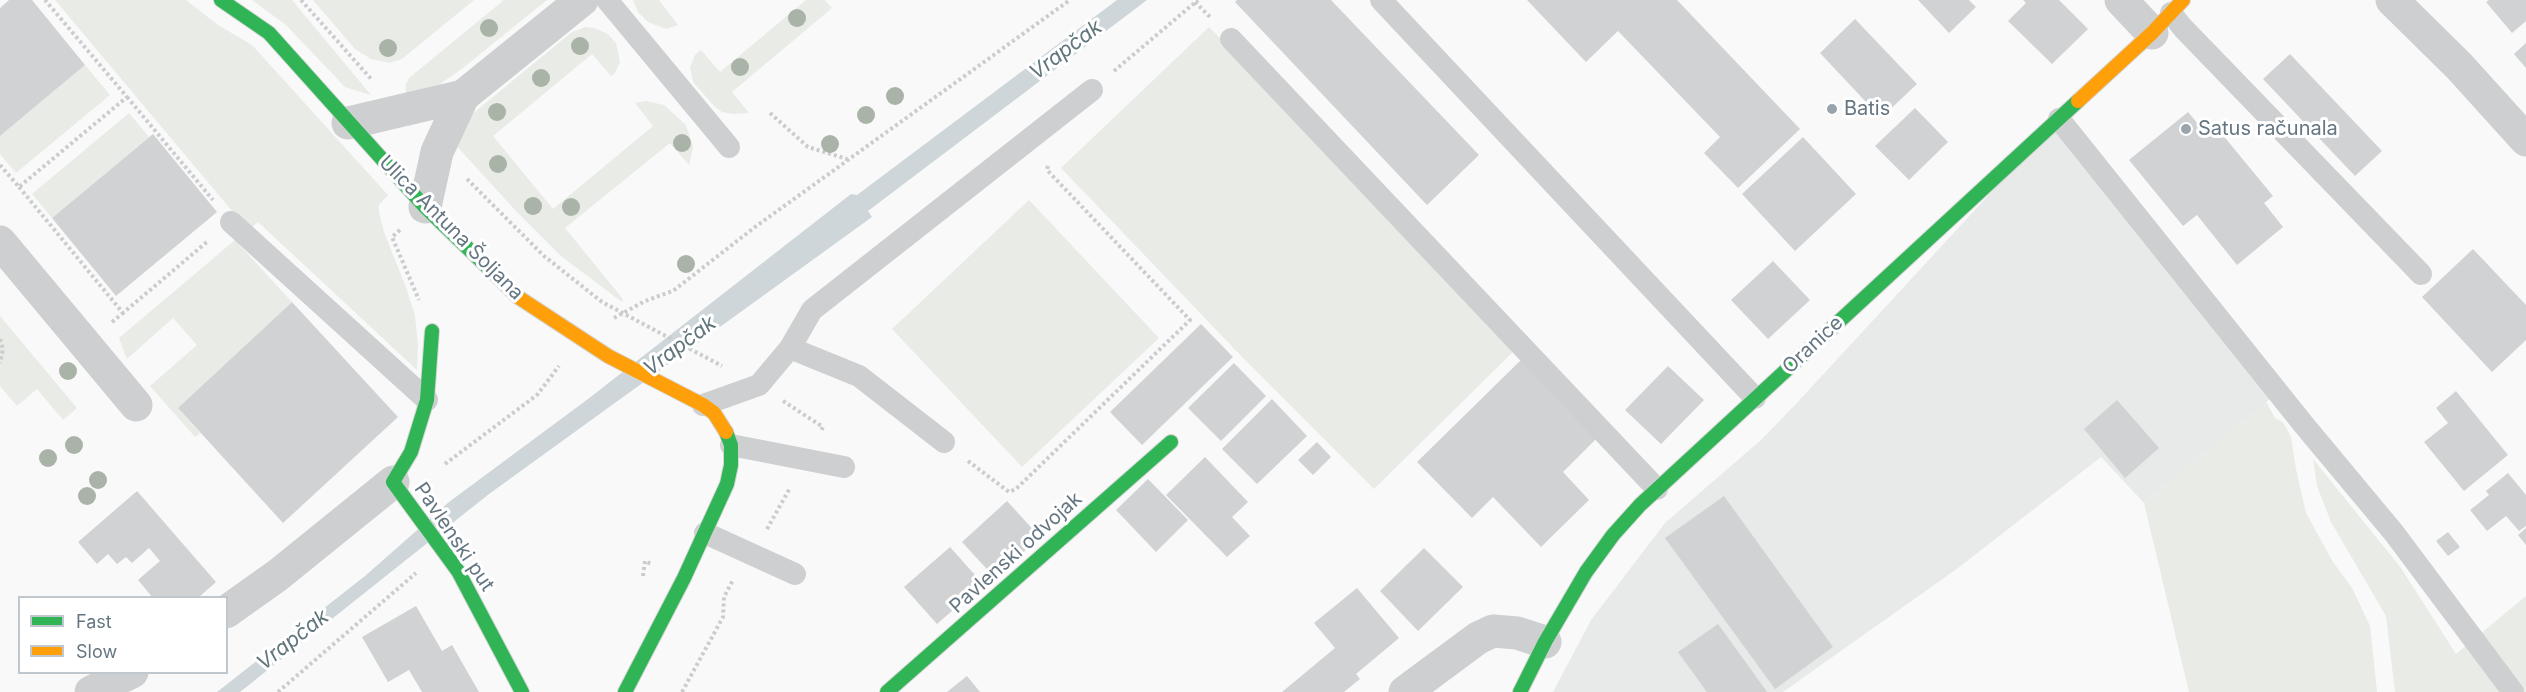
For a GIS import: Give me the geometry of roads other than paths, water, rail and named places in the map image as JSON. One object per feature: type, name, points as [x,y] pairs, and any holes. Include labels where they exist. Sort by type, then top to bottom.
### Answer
[{"type":"street","name":"Ulica Antuna Šoljana","points":[[221,0],[269,33],[425,207],[518,297],[608,356],[703,405],[714,413],[725,429],[731,445]]},
{"type":"street","points":[[348,123],[463,96],[582,0]]},
{"type":"street","points":[[2121,0],[2169,15]]},
{"type":"street","points":[[2392,0],[2459,66],[2526,140]]},
{"type":"street","name":"Oranice","points":[[1520,692],[1545,642],[1586,572],[1613,535],[1657,489],[2169,15]]},
{"type":"street","points":[[425,207],[437,152],[463,96]]},
{"type":"street","points":[[0,242],[136,405]]},
{"type":"street","name":"Pavlenski put","points":[[432,331],[427,400],[411,452],[402,495],[458,571],[522,692]]},
{"type":"street","name":"Pavlenski odvojak","points":[[888,692],[1171,442]]},
{"type":"street","points":[[626,692],[727,484],[731,465],[731,445]]},
{"type":"street","points":[[228,611],[278,575],[402,495]]},
{"type":"street","points":[[1405,692],[1479,638],[1493,631],[1517,633],[1545,642]]},
{"type":"street","points":[[91,692],[128,674]]},
{"type":"lane","points":[[607,0],[729,147]]},
{"type":"lane","points":[[1381,0],[1755,398]]},
{"type":"lane","points":[[2169,15],[2421,274]]},
{"type":"lane","points":[[1231,39],[1657,489]]},
{"type":"lane","points":[[703,405],[759,385],[790,348],[812,310],[1092,90]]},
{"type":"lane","points":[[2059,119],[2304,425],[2394,533],[2513,692]]},
{"type":"lane","points":[[231,222],[427,400]]},
{"type":"lane","points":[[790,348],[859,376],[944,442]]},
{"type":"lane","points":[[731,445],[844,467]]},
{"type":"lane","points":[[705,533],[795,574]]},
{"type":"water","name":"Vrapčak","points":[[1117,0],[1147,0],[868,211],[872,217],[489,494],[240,692],[217,692],[365,576],[449,502],[588,399],[851,194],[857,195]]},
{"type":"place","name":"Batis","points":[[1832,109]]},
{"type":"place","name":"Satus računala","points":[[2186,129]]}]
